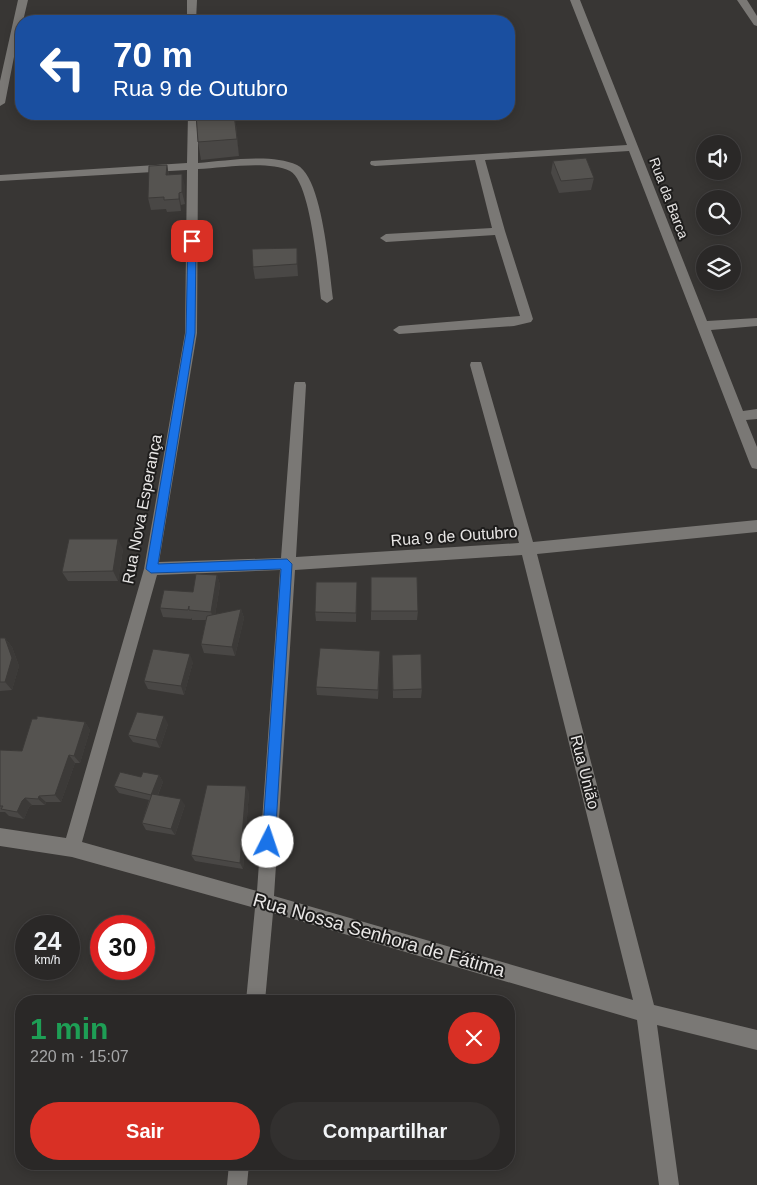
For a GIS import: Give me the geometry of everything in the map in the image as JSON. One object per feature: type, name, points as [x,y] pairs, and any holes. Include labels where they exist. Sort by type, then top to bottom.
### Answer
[{"type":"street","points":[[20,15],[23,0]]},
{"type":"street","points":[[192,0],[192,15]]},
{"type":"street","name":"Rua da Barca","points":[[575,0],[757,464]]},
{"type":"street","points":[[742,0],[757,23]]},
{"type":"street","points":[[0,103],[15,36]]},
{"type":"street","name":"Rua Nova Esperança","points":[[72,848],[151,569],[190,333],[193,120]]},
{"type":"street","points":[[375,163],[634,148]]},
{"type":"street","points":[[399,330],[514,322],[527,319],[499,230],[479,156]]},
{"type":"street","points":[[0,178],[264,163],[280,164],[299,171],[305,179],[314,212],[327,299]]},
{"type":"street","points":[[386,238],[499,230]]},
{"type":"street","points":[[703,326],[757,322]]},
{"type":"street","name":"Rua União","points":[[476,365],[528,549],[646,1013],[669,1185]]},
{"type":"street","points":[[256,995],[264,902],[300,385]]},
{"type":"street","points":[[738,416],[757,414]]},
{"type":"street","name":"Rua 9 de Outubro","points":[[151,569],[287,564],[528,549],[757,526]]},
{"type":"street","name":"Rua Nossa Senhora de Fátima","points":[[0,837],[72,848],[646,1013],[757,1040]]},
{"type":"street","points":[[237,1185],[238,1170]]},
{"type":"building","points":[[196,120],[235,120],[237,139],[198,142]]},
{"type":"building","points":[[586,158],[594,178],[561,181],[553,161]]},
{"type":"building","points":[[167,165],[166,175],[182,174],[182,192],[179,193],[179,199],[164,200],[164,197],[148,198],[149,166]]},
{"type":"building","points":[[297,248],[297,264],[253,267],[252,249]]},
{"type":"building","points":[[69,539],[118,539],[113,571],[62,572]]},
{"type":"building","points":[[196,574],[217,575],[211,612],[189,610],[189,606],[188,610],[160,608],[164,590],[193,592]]},
{"type":"building","points":[[371,577],[417,577],[418,611],[371,611]]},
{"type":"building","points":[[316,582],[357,582],[356,613],[315,612]]},
{"type":"building","points":[[241,609],[232,647],[201,644],[207,616]]},
{"type":"building","points":[[0,638],[5,638],[12,658],[5,682],[0,682]]},
{"type":"building","points":[[320,648],[380,651],[378,690],[316,687]]},
{"type":"building","points":[[153,649],[190,654],[181,686],[144,681]]},
{"type":"building","points":[[421,654],[422,689],[393,690],[392,655]]},
{"type":"building","points":[[137,712],[164,716],[156,740],[128,735]]},
{"type":"building","points":[[37,716],[85,722],[74,756],[69,755],[55,795],[39,796],[38,799],[25,798],[17,812],[1,809],[3,806],[0,806],[0,750],[22,751],[32,719],[37,719]]},
{"type":"building","points":[[120,772],[141,777],[143,772],[159,775],[151,795],[114,786]]},
{"type":"building","points":[[207,785],[246,786],[240,863],[191,855]]},
{"type":"building","points":[[152,794],[181,799],[171,829],[142,823]]},
{"type":"route","points":[[192,241],[190,333],[151,569],[287,564],[268,842]]}]
